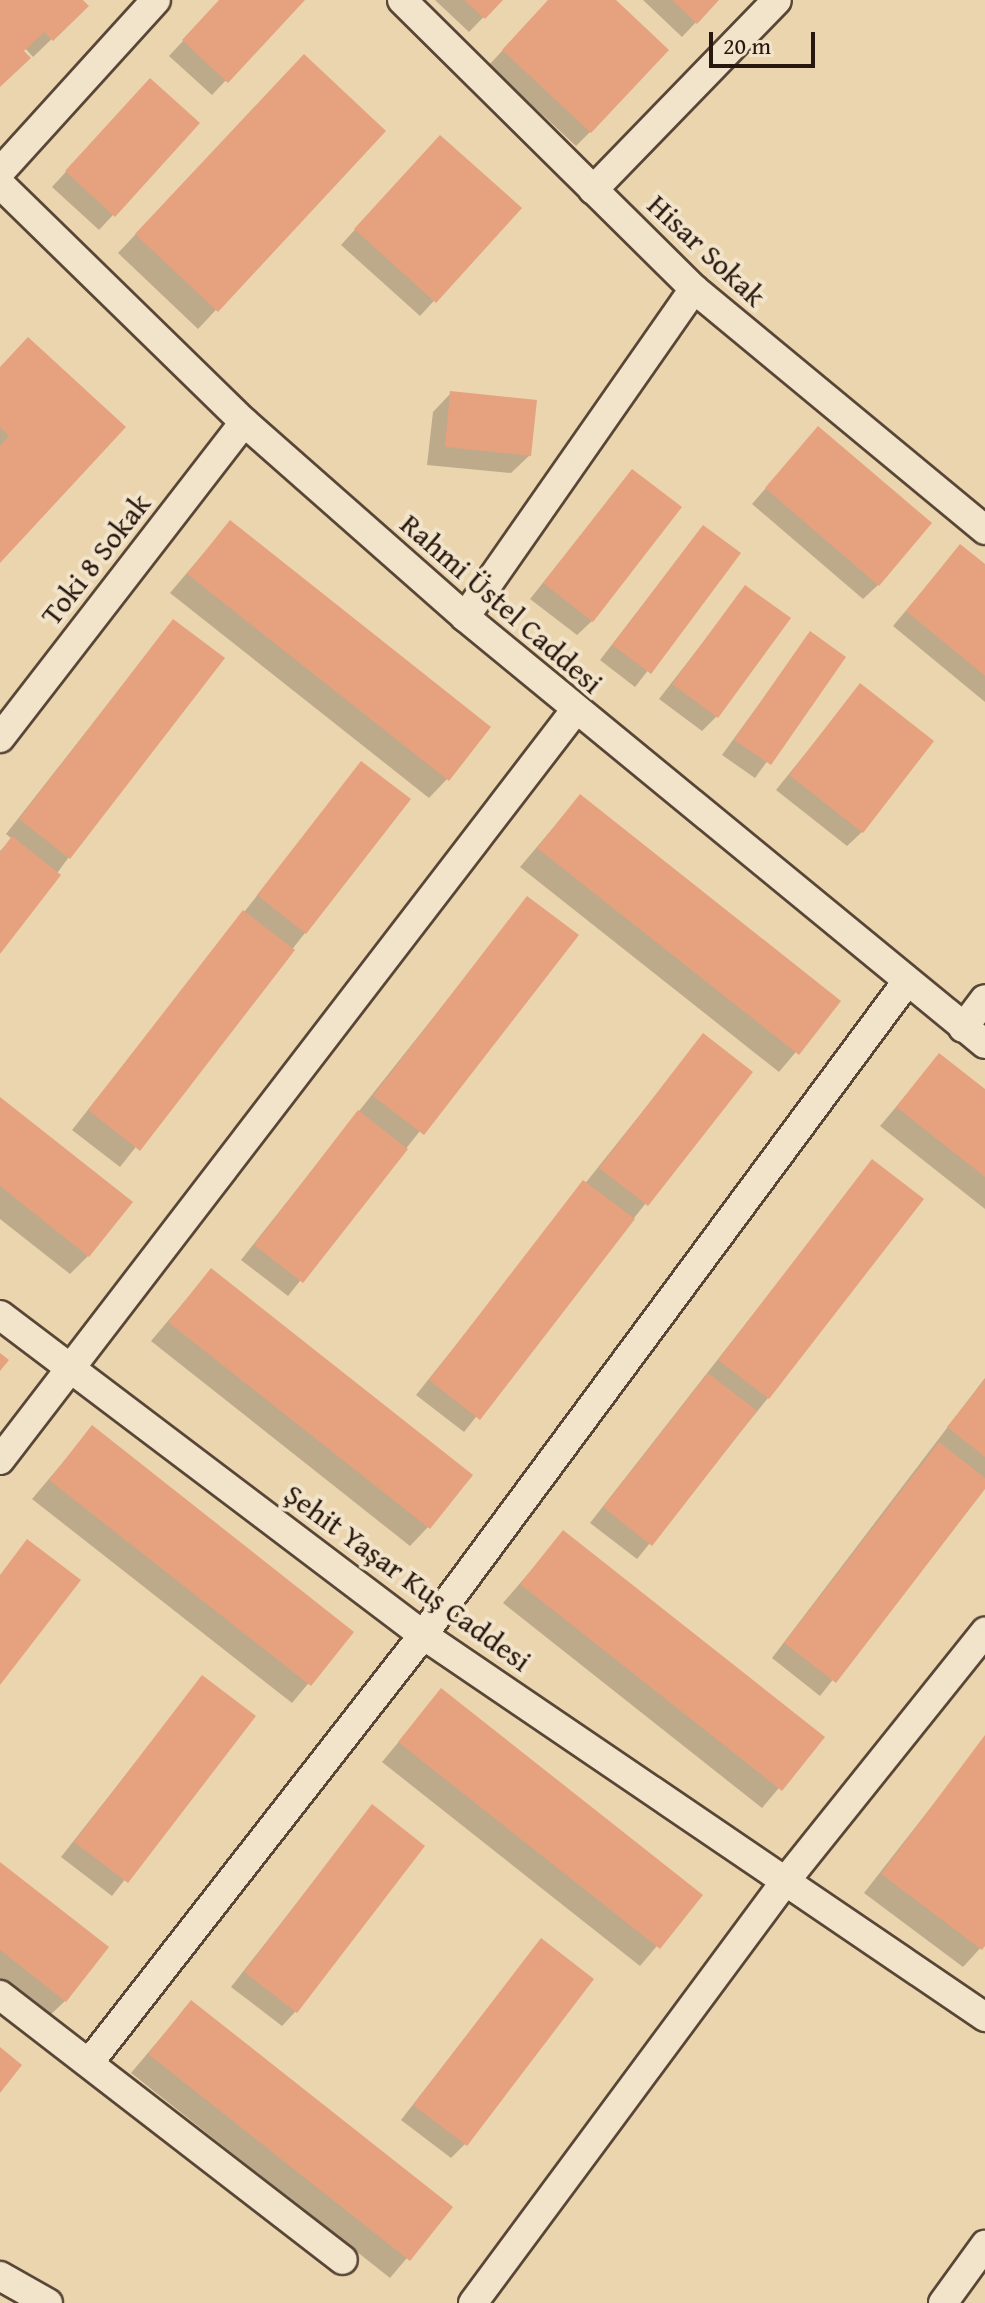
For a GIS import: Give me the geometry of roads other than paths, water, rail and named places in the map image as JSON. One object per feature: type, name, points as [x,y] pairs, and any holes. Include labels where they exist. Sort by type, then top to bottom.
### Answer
[{"type":"street","points":[[0,172],[156,0]]},
{"type":"street","name":"Hisar Sokak","points":[[402,0],[694,289],[985,530]]},
{"type":"street","points":[[593,190],[777,0]]},
{"type":"street","name":"Rahmi Üstel Caddesi","points":[[0,184],[244,422],[465,617],[574,712],[905,984],[974,1036]]},
{"type":"street","points":[[465,617],[694,289]]},
{"type":"street","name":"Toki 8 Sokak","points":[[0,738],[244,422]]},
{"type":"street","points":[[0,1460],[72,1372],[574,712]]},
{"type":"street","points":[[89,2063],[423,1635],[905,984]]},
{"type":"street","points":[[974,1036],[985,999]]},
{"type":"street","name":"Şehit Yaşar Kuş Caddesi","points":[[0,1315],[423,1635],[787,1879],[985,2017]]},
{"type":"street","points":[[473,2303],[787,1879],[985,1632]]},
{"type":"street","points":[[0,1995],[343,2260]]},
{"type":"street","points":[[943,2303],[985,2245]]},
{"type":"street","points":[[0,2276],[48,2303]]}]
